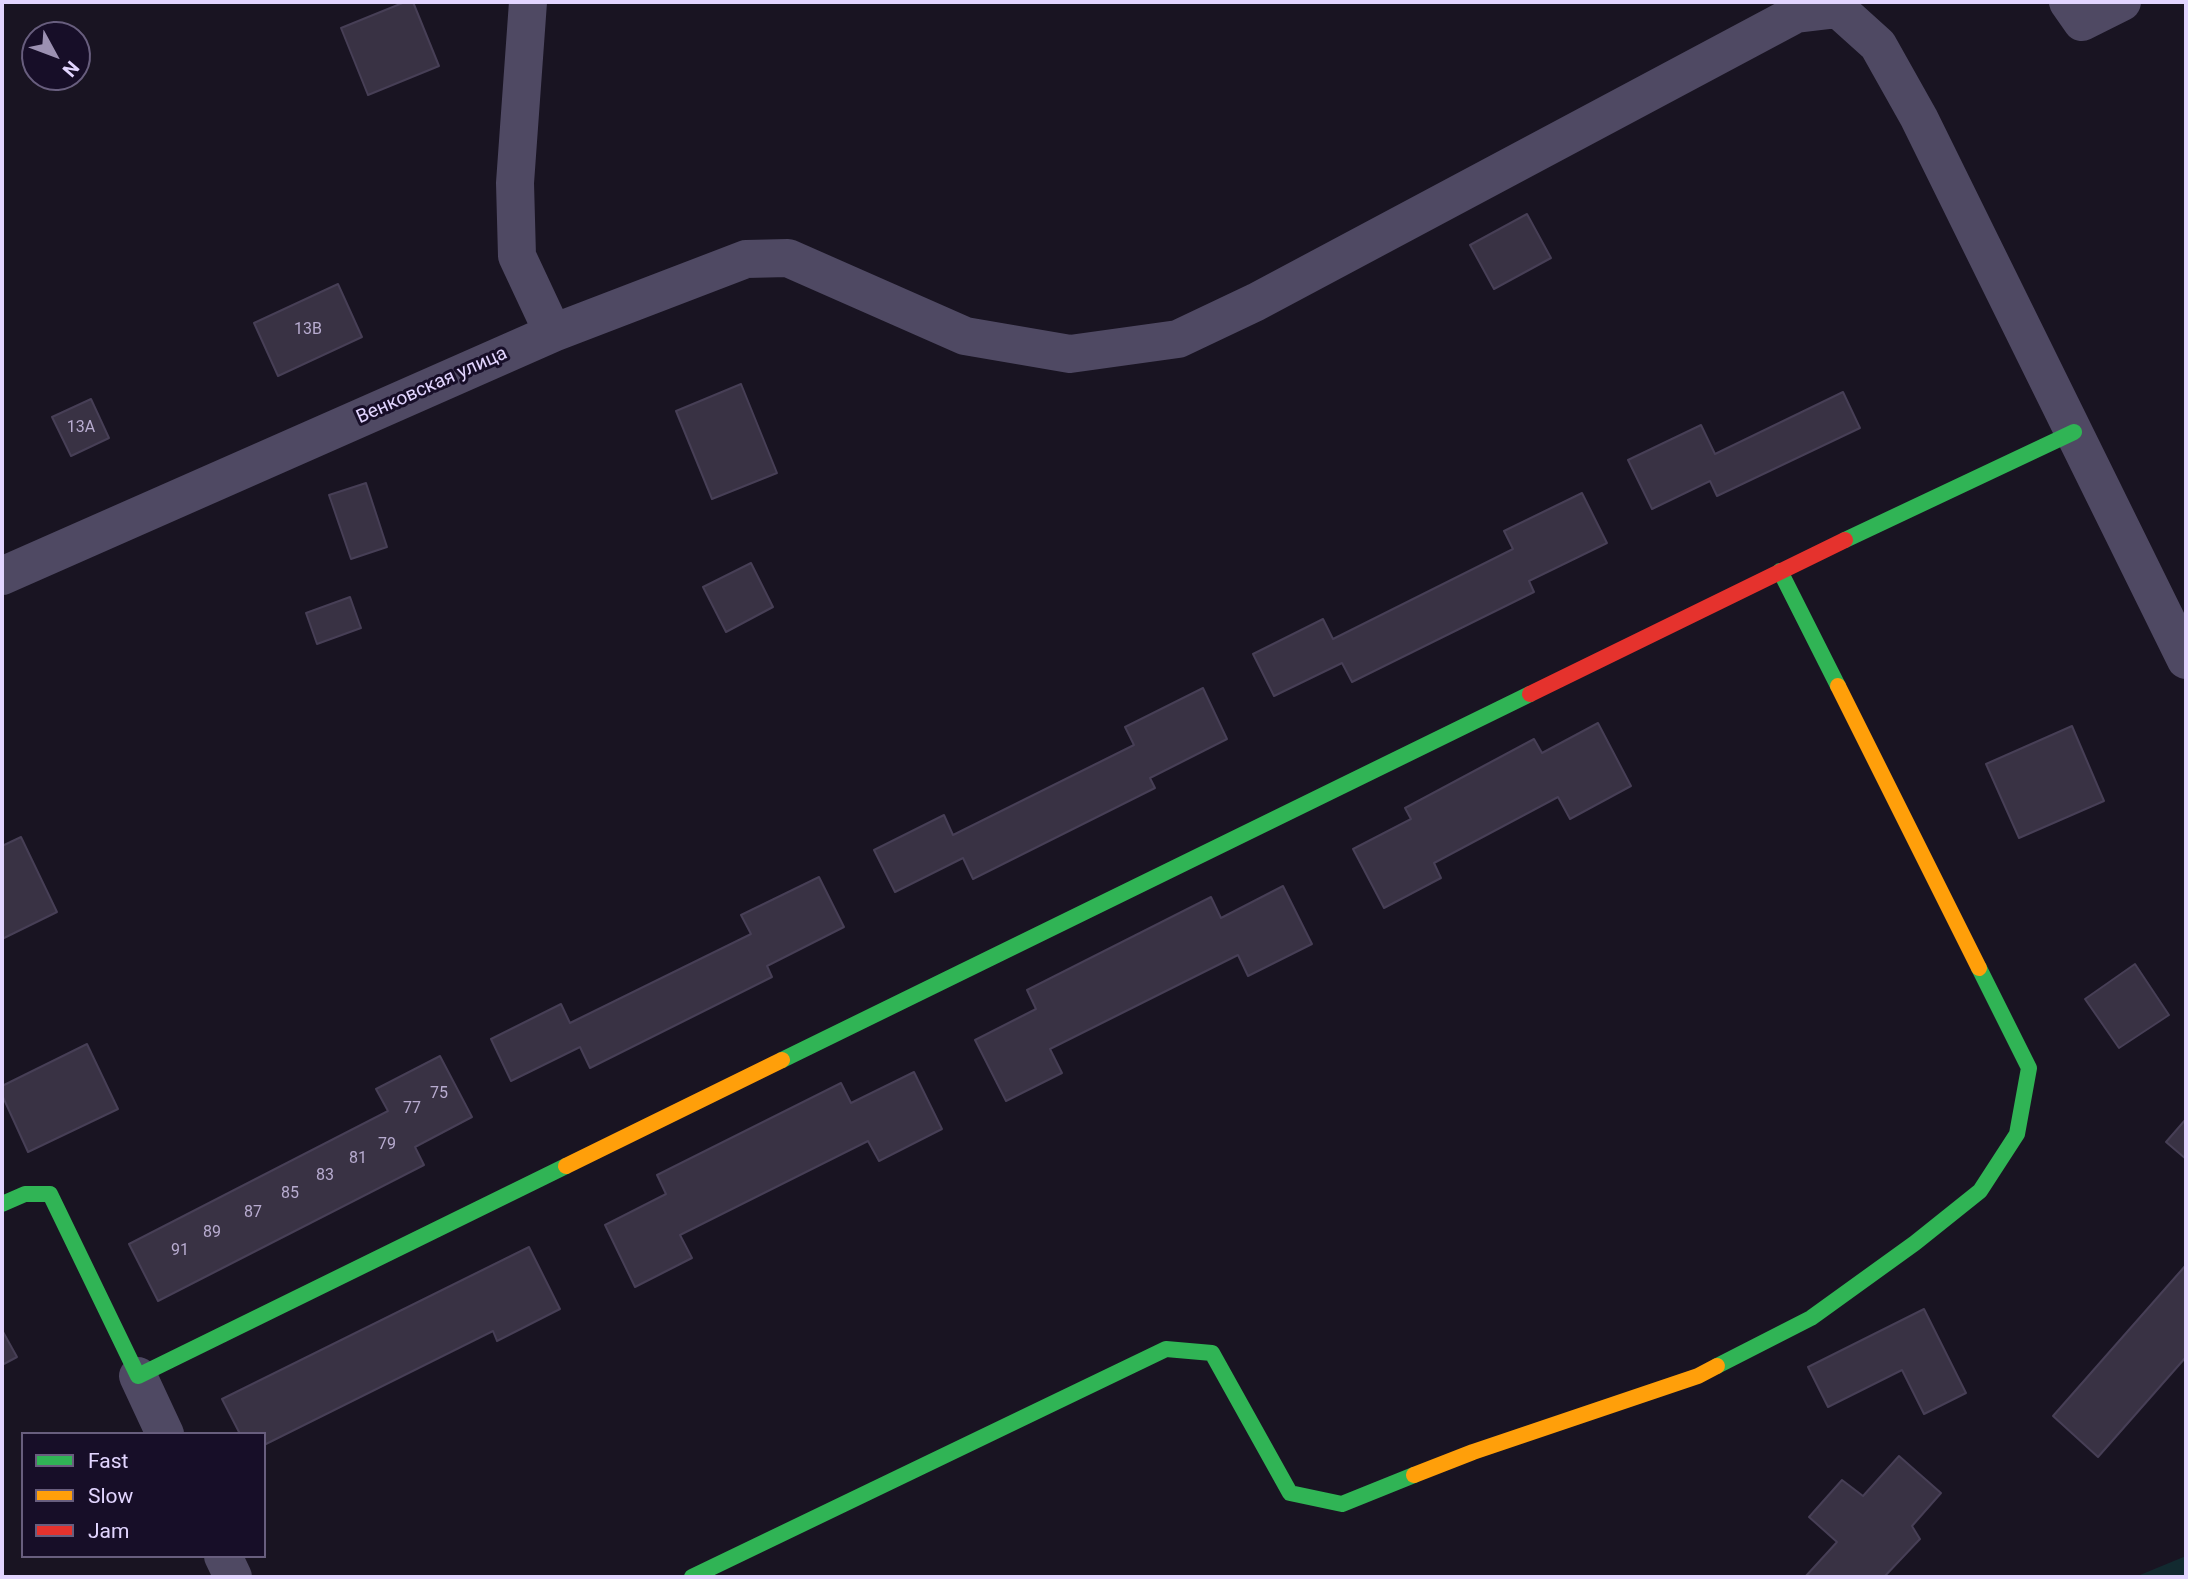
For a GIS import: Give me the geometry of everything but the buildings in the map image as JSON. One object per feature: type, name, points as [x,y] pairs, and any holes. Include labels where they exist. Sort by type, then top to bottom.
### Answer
[{"type":"street","points":[[528,2],[516,183],[517,256],[553,333]]},
{"type":"street","points":[[2068,2],[2082,22],[2122,2]]},
{"type":"street","name":"Венковская улица","points":[[2,576],[553,333],[746,259],[788,258],[965,336],[1070,354],[1178,339],[1256,302],[1796,14],[1838,9],[1878,45],[1919,118],[2186,660]]},
{"type":"street","points":[[138,1376],[1780,571],[2074,432]]},
{"type":"street","points":[[692,1577],[1166,1349],[1212,1353],[1290,1493],[1342,1504],[1473,1452],[1698,1376],[1811,1318],[1915,1243],[1980,1191],[2017,1134],[2029,1068],[1780,571]]},
{"type":"street","points":[[2,1204],[25,1194],[50,1194],[165,1432]]},
{"type":"street","points":[[224,1558],[233,1577]]},
{"type":"green space","points":[[2186,1556],[2186,1577],[2135,1577]]},
{"type":"traffic: fast","points":[[1845,540],[2074,432]]},
{"type":"traffic: fast","points":[[1780,571],[1838,686]]},
{"type":"traffic: fast","points":[[782,1060],[1530,694]]},
{"type":"traffic: fast","points":[[1717,1366],[1811,1318],[1915,1243],[1980,1191],[2017,1134],[2029,1068],[1979,968]]},
{"type":"traffic: fast","points":[[2,1204],[25,1194],[50,1194],[138,1376],[566,1166]]},
{"type":"traffic: fast","points":[[692,1577],[1166,1349],[1212,1353],[1290,1493],[1342,1504],[1414,1475]]},
{"type":"traffic: slow","points":[[1838,686],[1979,968]]},
{"type":"traffic: slow","points":[[566,1166],[782,1060]]},
{"type":"traffic: slow","points":[[1414,1475],[1473,1452],[1698,1376],[1717,1366]]},
{"type":"traffic: jam","points":[[1530,694],[1845,540]]}]
